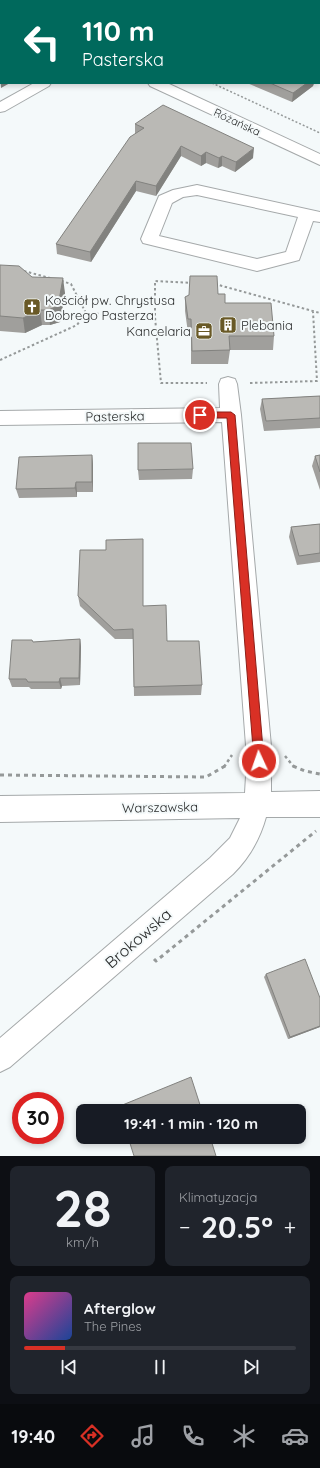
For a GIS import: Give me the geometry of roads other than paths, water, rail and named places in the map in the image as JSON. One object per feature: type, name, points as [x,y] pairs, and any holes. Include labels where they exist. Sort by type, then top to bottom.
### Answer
[{"type":"street","points":[[0,108],[42,84]]},
{"type":"street","name":"Różańska","points":[[157,84],[320,160]]},
{"type":"street","points":[[197,190],[313,216],[293,256],[257,265],[149,239],[165,200],[179,193],[197,190]]},
{"type":"street","name":"Brokowska","points":[[0,1057],[213,874],[239,848],[251,829],[260,775],[259,746],[228,384]]},
{"type":"street","name":"Pasterska","points":[[0,418],[231,415]]},
{"type":"street","name":"Warszawska","points":[[0,809],[320,804]]},
{"type":"place","name":"Kościół pw. Chrystusa Dobrego Pasterza","points":[[32,307]]},
{"type":"place","name":"Plebania","points":[[228,325]]},
{"type":"place","name":"Kancelaria","points":[[204,331]]}]
